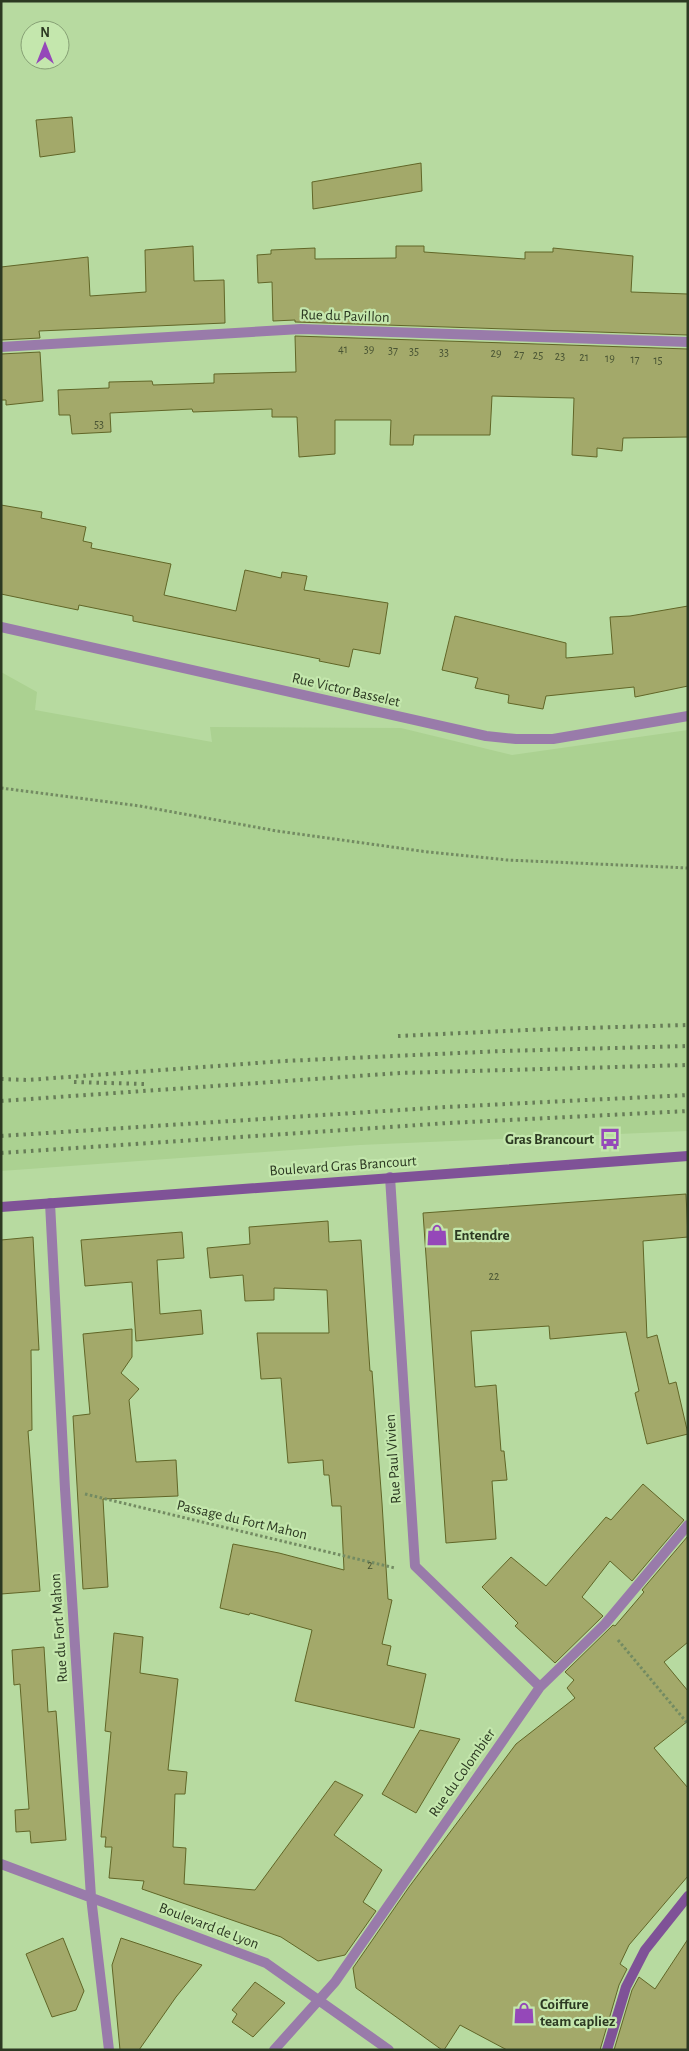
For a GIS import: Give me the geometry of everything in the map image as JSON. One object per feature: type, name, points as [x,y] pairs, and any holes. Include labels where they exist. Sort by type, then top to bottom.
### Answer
[{"type":"main road","name":"Boulevard Gras Brancourt","points":[[1,1207],[688,1156]]},
{"type":"main road","points":[[607,2050],[626,1987],[645,1950],[688,1896]]},
{"type":"street","name":"Rue du Pavillon","points":[[1,347],[301,329],[688,342]]},
{"type":"street","name":"Rue Victor Basselet","points":[[1,627],[486,736],[523,740],[553,739],[688,716]]},
{"type":"street","name":"Rue Paul Vivien","points":[[390,1177],[415,1566]]},
{"type":"street","name":"Rue du Fort Mahon","points":[[50,1204],[65,1489],[91,1897],[109,2050]]},
{"type":"street","name":"Rue du Colombier","points":[[274,2050],[335,1982],[540,1687],[605,1624],[688,1525]]},
{"type":"street","points":[[415,1566],[540,1687]]},
{"type":"street","name":"Boulevard de Lyon","points":[[1,1864],[266,1963],[389,2050]]},
{"type":"path","points":[[1,788],[140,806],[277,831],[428,852],[507,860],[688,868]]},
{"type":"path","name":"Passage du Fort Mahon","points":[[65,1489],[393,1568],[415,1566]]},
{"type":"path","points":[[605,1624],[688,1724]]},
{"type":"shaded area","points":[[1,672],[37,692],[35,710],[212,742],[210,727],[401,728],[512,755],[688,730],[688,1131],[360,1145],[1,1171]]},
{"type":"building","points":[[72,117],[75,152],[40,157],[36,120]]},
{"type":"building","points":[[421,163],[422,191],[313,209],[312,182]]},
{"type":"building","points":[[193,246],[194,281],[224,280],[225,323],[39,331],[40,338],[1,340],[1,267],[88,257],[90,296],[146,292],[145,250]]},
{"type":"building","points":[[396,246],[424,246],[424,252],[525,259],[525,252],[553,252],[553,248],[633,256],[631,292],[688,294],[688,335],[295,322],[295,320],[273,321],[272,282],[258,283],[257,255],[271,254],[271,250],[315,248],[315,259],[396,258]]},
{"type":"building","points":[[295,336],[688,349],[688,437],[623,438],[622,451],[597,448],[597,457],[572,455],[574,398],[492,396],[490,435],[414,435],[413,445],[390,445],[391,420],[335,420],[335,454],[299,457],[297,417],[272,417],[272,409],[193,412],[192,409],[110,413],[111,432],[72,434],[70,415],[59,415],[58,390],[109,388],[109,382],[152,381],[153,385],[214,383],[214,374],[296,372]]},
{"type":"building","points":[[40,352],[43,401],[6,405],[6,400],[1,400],[1,354]]},
{"type":"building","points":[[1,505],[42,512],[41,518],[86,527],[83,541],[92,543],[91,548],[171,564],[164,595],[236,611],[245,570],[281,578],[282,572],[307,576],[304,590],[388,603],[380,654],[353,649],[349,667],[319,661],[320,659],[133,621],[133,616],[79,605],[78,610],[1,594]]},
{"type":"building","points":[[688,606],[688,686],[635,697],[634,687],[546,696],[543,709],[508,703],[509,695],[475,688],[478,678],[442,670],[455,616],[566,643],[566,658],[613,654],[610,617],[630,616]]},
{"type":"building","points":[[686,1194],[688,1237],[643,1241],[647,1338],[657,1335],[669,1384],[676,1382],[688,1434],[647,1444],[635,1393],[639,1391],[626,1332],[550,1339],[549,1326],[471,1331],[475,1387],[496,1385],[501,1451],[504,1451],[507,1480],[492,1481],[496,1539],[446,1543],[423,1213]]},
{"type":"building","points":[[328,1221],[329,1242],[361,1240],[388,1599],[392,1600],[382,1644],[391,1646],[387,1665],[426,1674],[414,1728],[295,1701],[312,1630],[250,1613],[249,1615],[220,1608],[233,1544],[279,1553],[344,1570],[341,1506],[332,1506],[329,1475],[324,1475],[323,1460],[288,1463],[281,1378],[261,1379],[257,1333],[329,1333],[327,1290],[274,1288],[274,1300],[245,1301],[243,1275],[210,1278],[207,1248],[250,1244],[249,1227]]},
{"type":"building","points":[[182,1232],[184,1258],[157,1260],[160,1314],[201,1310],[203,1334],[136,1341],[132,1282],[85,1286],[81,1240]]},
{"type":"building","points":[[33,1237],[39,1350],[31,1350],[32,1430],[28,1431],[40,1591],[1,1594],[1,1240]]},
{"type":"building","points":[[132,1329],[132,1357],[121,1373],[139,1389],[129,1400],[136,1462],[176,1460],[178,1496],[103,1499],[108,1587],[83,1589],[73,1416],[90,1414],[83,1334]]},
{"type":"building","points":[[643,1484],[684,1520],[632,1581],[610,1561],[582,1597],[603,1616],[555,1663],[515,1626],[518,1623],[482,1587],[511,1557],[546,1586],[606,1517],[611,1520]]},
{"type":"building","points":[[688,1536],[688,1642],[664,1662],[688,1691],[688,1721],[654,1748],[688,1788],[688,1876],[629,1945],[620,1964],[627,1969],[619,1985],[600,2050],[507,2050],[460,2025],[444,2050],[442,2050],[356,1988],[353,1968],[409,1887],[516,1744],[575,1698],[567,1688],[574,1680],[565,1672],[613,1625],[615,1626],[644,1592],[642,1590]]},
{"type":"building","points":[[114,1633],[143,1637],[140,1673],[178,1679],[168,1770],[187,1772],[185,1794],[175,1794],[173,1847],[186,1848],[184,1884],[255,1890],[335,1781],[363,1795],[334,1835],[382,1870],[363,1902],[376,1911],[345,1955],[318,1961],[281,1937],[142,1889],[144,1881],[109,1878],[112,1847],[105,1847],[106,1837],[101,1837],[111,1732],[105,1731]]},
{"type":"building","points":[[44,1647],[48,1712],[56,1711],[66,1840],[31,1843],[30,1831],[16,1832],[15,1810],[29,1809],[20,1684],[14,1685],[12,1650]]},
{"type":"building","points":[[420,1730],[460,1739],[416,1813],[382,1794]]},
{"type":"building","points":[[63,1938],[84,1991],[76,2010],[52,2017],[26,1954]]},
{"type":"building","points":[[121,1938],[202,1965],[176,1997],[139,2050],[120,2050],[112,1965]]},
{"type":"building","points":[[688,1939],[688,2050],[614,2050],[632,1990],[639,1977],[655,1989]]},
{"type":"building","points":[[255,1982],[285,2003],[253,2037],[232,2022],[237,2014],[232,2010]]},
{"type":"railway","points":[[398,1036],[688,1025]]},
{"type":"railway","points":[[1,1079],[27,1080],[284,1061],[503,1051],[688,1046]]},
{"type":"railway","points":[[1,1101],[400,1073],[688,1065]]},
{"type":"railway","points":[[74,1082],[144,1084]]},
{"type":"railway","points":[[1,1136],[446,1107],[688,1095]]},
{"type":"railway","points":[[1,1153],[448,1123],[688,1111]]},
{"type":"place","name":"Gras Brancourt","points":[[610,1139]]},
{"type":"place","name":"Entendre","points":[[437,1235]]},
{"type":"place","name":"Coiffure team capliez","points":[[524,2013]]}]
